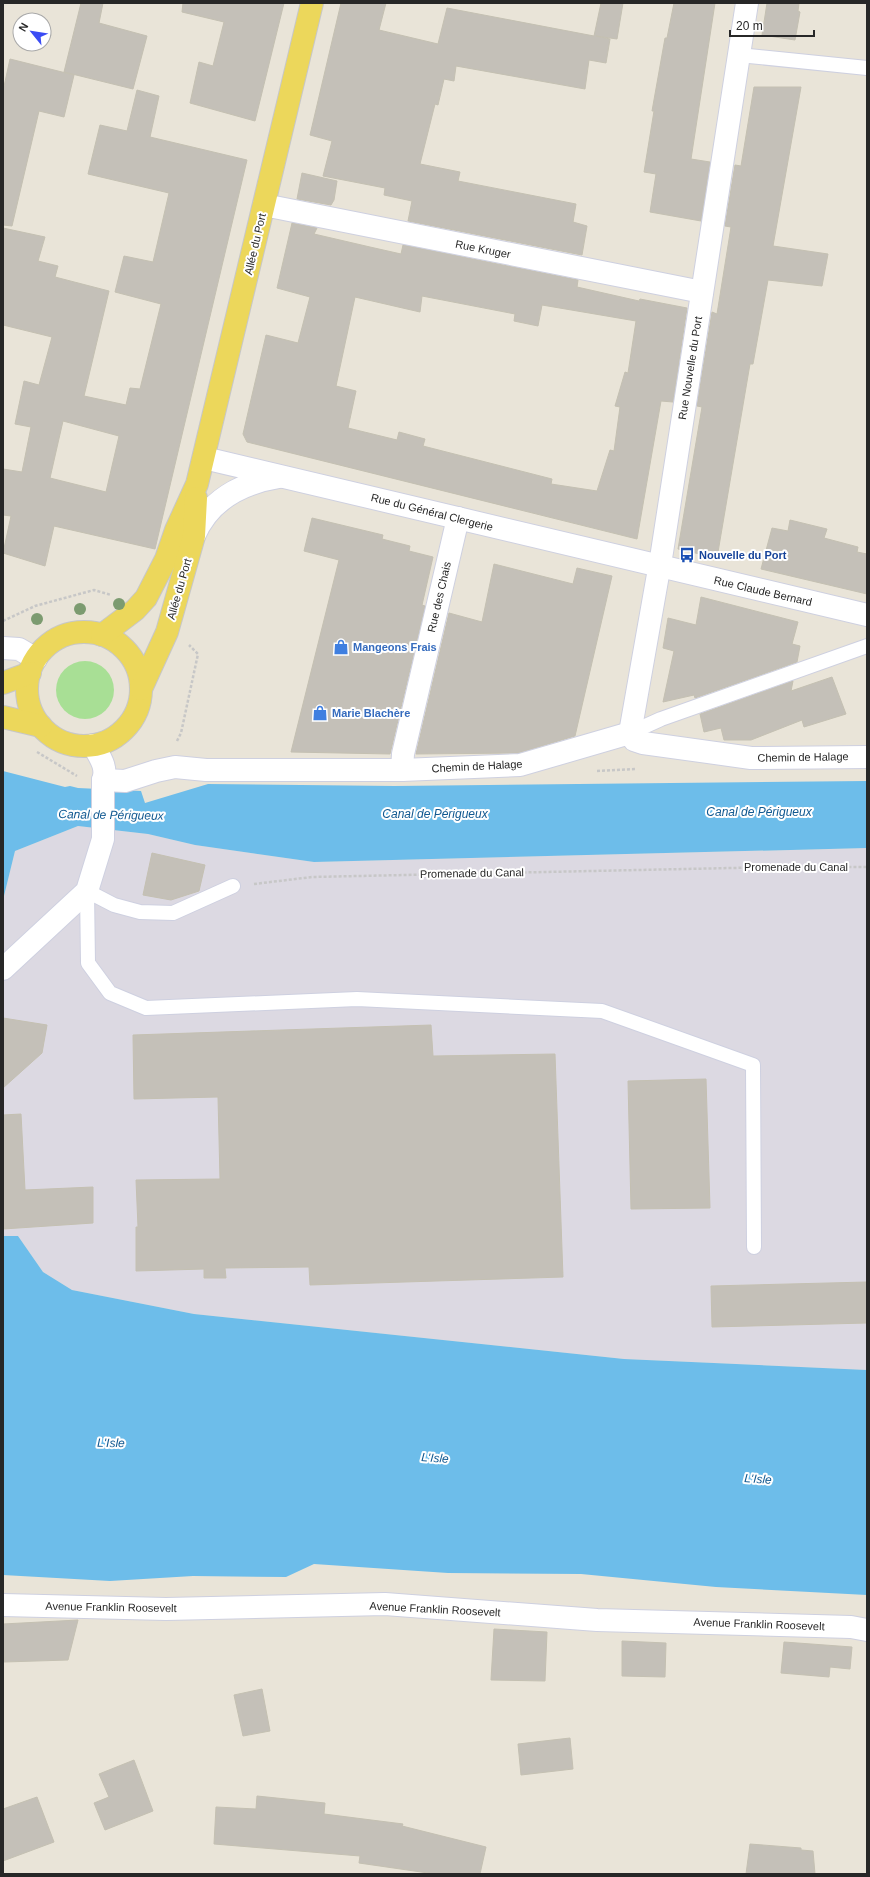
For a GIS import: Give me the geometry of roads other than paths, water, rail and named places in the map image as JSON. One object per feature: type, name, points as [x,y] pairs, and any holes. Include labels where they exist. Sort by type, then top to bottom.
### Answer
[{"type":"main road","name":"Allée du Port","points":[[102,635],[135,610],[146,598],[166,559],[176,530],[197,484],[312,3]]},
{"type":"main road","name":"Allée du Port","points":[[141,689],[167,632],[194,536],[197,484]]},
{"type":"main road","points":[[87,632],[102,635],[118,643],[130,655],[138,672],[141,689],[138,708],[131,722],[120,733],[107,741],[93,745],[74,745],[56,738],[41,726],[30,706],[28,690],[33,666],[45,647],[58,638],[72,633],[87,632]]},
{"type":"main road","points":[[3,683],[33,666]]},
{"type":"main road","points":[[3,717],[41,726]]},
{"type":"street","name":"Rue Nouvelle du Port","points":[[630,733],[659,566],[747,3]]},
{"type":"street","name":"Rue Kruger","points":[[264,205],[702,292]]},
{"type":"street","name":"Rue du Général Clergerie","points":[[204,458],[659,566]]},
{"type":"street","points":[[194,536],[199,523],[207,513],[227,495],[261,481],[284,476]]},
{"type":"street","name":"Rue des Chais","points":[[402,770],[402,754],[458,518]]},
{"type":"street","name":"Rue Claude Bernard","points":[[659,566],[867,615]]},
{"type":"street","points":[[3,648],[19,649],[33,666]]},
{"type":"street","name":"Chemin de Halage","points":[[103,783],[125,781],[156,771],[175,767],[206,770],[402,770],[520,765],[630,733],[634,740],[643,743],[751,758],[867,756]]},
{"type":"street","points":[[3,969],[87,891],[103,839],[103,783],[105,775],[102,760],[93,745]]},
{"type":"street","name":"Avenue Franklin Roosevelt","points":[[3,1604],[166,1609],[385,1604],[597,1620],[843,1627],[867,1630]]},
{"type":"lane","points":[[739,55],[867,68]]},
{"type":"lane","points":[[630,733],[661,719],[867,646]]},
{"type":"lane","points":[[233,886],[174,913],[140,912],[114,904],[87,891],[88,963],[110,993],[146,1008],[357,999],[602,1011],[753,1065],[754,1247]]},
{"type":"water","name":"Canal de Périgueux","points":[[3,771],[65,787],[70,786],[78,788],[141,791],[145,803],[208,784],[395,786],[867,781],[867,848],[314,862],[195,845],[148,834],[78,826],[15,851],[3,900]]},
{"type":"water","name":"L'Isle","points":[[3,1236],[18,1236],[43,1272],[72,1290],[194,1314],[624,1359],[867,1370],[867,1595],[716,1587],[581,1574],[448,1573],[314,1564],[286,1577],[193,1576],[110,1581],[3,1575]]},
{"type":"place","name":"Nouvelle du Port","points":[[687,555]]},
{"type":"place","name":"Mangeons Frais","points":[[341,647]]},
{"type":"place","name":"Marie Blachère","points":[[320,713]]}]
